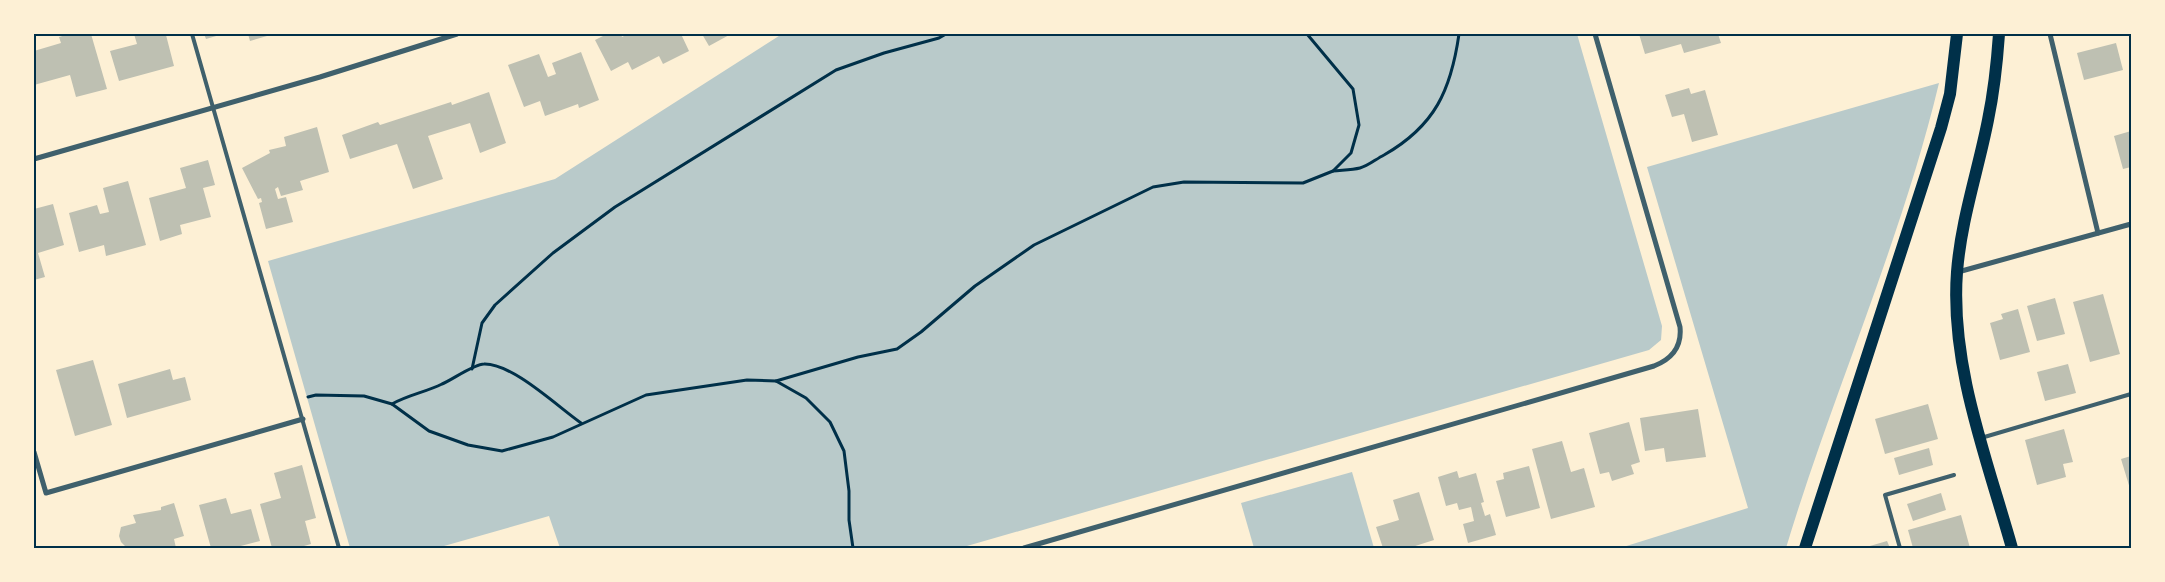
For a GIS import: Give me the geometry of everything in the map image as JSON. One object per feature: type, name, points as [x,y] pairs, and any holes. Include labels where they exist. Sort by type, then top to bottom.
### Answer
[{"type":"main road","points":[[1805,548],[1941,128],[1950,94],[1957,34]]},
{"type":"main road","points":[[1999,34],[1996,77],[1988,121],[1961,239],[1957,273],[1957,324],[1962,356],[1981,438],[2012,548]]},
{"type":"street","points":[[34,159],[329,75],[457,34]]},
{"type":"street","points":[[1024,548],[1654,366],[1669,359],[1679,345],[1680,327],[1595,34]]},
{"type":"street","points":[[2050,34],[2098,233]]},
{"type":"street","points":[[1957,273],[2131,224]]},
{"type":"street","points":[[34,452],[46,493],[303,419]]},
{"type":"lane","points":[[192,34],[339,548]]},
{"type":"lane","points":[[1981,438],[2131,394]]},
{"type":"lane","points":[[1900,548],[1885,495],[1954,475]]},
{"type":"path","points":[[472,370],[482,323],[495,305],[552,253],[616,207],[836,70],[884,53],[939,38],[946,34]]},
{"type":"path","points":[[1307,34],[1353,89],[1359,125],[1351,153],[1333,171]]},
{"type":"path","points":[[297,401],[316,395],[364,396],[392,404],[429,431],[468,445],[502,451],[553,437],[646,395],[747,380],[776,381],[858,357],[897,349],[921,332],[975,286],[1034,245],[1153,187],[1184,182],[1303,183],[1333,171],[1361,168],[1413,136],[1424,124],[1446,91],[1455,64],[1459,34]]},
{"type":"path","points":[[392,404],[440,385],[482,364],[495,366],[514,374],[582,424]]},
{"type":"path","points":[[776,381],[806,398],[830,422],[844,451],[853,548]]},
{"type":"shaded area","points":[[782,34],[1577,34],[1662,326],[1661,340],[1649,350],[960,548],[560,548],[549,516],[437,548],[350,548],[268,261],[555,179]]},
{"type":"shaded area","points":[[1939,83],[1906,201],[1824,432],[1786,548],[1620,548],[1748,508],[1647,167]]},
{"type":"shaded area","points":[[1352,472],[1374,548],[1254,548],[1241,503]]},
{"type":"building","points":[[69,34],[91,34],[107,89],[76,97],[70,75],[34,85],[34,51],[61,43],[59,37]]},
{"type":"building","points":[[134,34],[166,35],[174,66],[119,81],[110,51],[137,44]]},
{"type":"building","points":[[204,34],[223,34],[206,39]]},
{"type":"building","points":[[248,34],[274,34],[250,41]]},
{"type":"building","points":[[607,34],[621,34],[622,37],[628,34],[681,34],[689,51],[663,64],[659,56],[632,70],[628,62],[611,71],[595,40]]},
{"type":"building","points":[[702,34],[731,34],[709,46]]},
{"type":"building","points":[[1639,34],[1718,34],[1721,43],[1684,53],[1681,44],[1645,54]]},
{"type":"building","points":[[2116,43],[2123,70],[2084,80],[2077,53]]},
{"type":"building","points":[[581,52],[599,100],[579,108],[578,104],[545,116],[540,101],[524,107],[508,65],[539,54],[548,77],[556,74],[552,63]]},
{"type":"building","points":[[1689,88],[1691,94],[1705,90],[1718,135],[1692,142],[1684,114],[1672,117],[1665,95]]},
{"type":"building","points":[[489,92],[506,143],[480,153],[470,123],[428,136],[443,179],[413,189],[397,144],[350,159],[342,135],[378,122],[380,125],[451,102],[452,105]]},
{"type":"building","points":[[317,127],[329,172],[300,181],[303,190],[281,196],[278,187],[275,189],[278,199],[286,197],[293,222],[266,229],[259,203],[262,202],[261,198],[258,199],[242,168],[270,153],[269,150],[286,146],[284,137]]},
{"type":"building","points":[[2131,131],[2131,167],[2123,169],[2114,136]]},
{"type":"building","points":[[208,160],[215,185],[203,188],[211,217],[180,225],[182,234],[160,241],[149,198],[186,188],[180,168]]},
{"type":"building","points":[[128,181],[146,245],[106,256],[104,245],[79,252],[69,213],[97,205],[100,214],[109,212],[103,188]]},
{"type":"building","points":[[53,204],[64,245],[38,253],[45,277],[34,280],[34,209]]},
{"type":"building","points":[[2103,294],[2120,354],[2090,362],[2073,302]]},
{"type":"building","points":[[2055,298],[2065,334],[2037,341],[2027,306]]},
{"type":"building","points":[[2018,309],[2030,352],[2000,360],[1990,323],[2003,319],[2001,314]]},
{"type":"building","points":[[93,360],[112,425],[75,436],[56,370]]},
{"type":"building","points":[[2068,364],[2076,393],[2045,401],[2037,372]]},
{"type":"building","points":[[170,369],[173,380],[185,377],[191,400],[127,418],[118,384]]},
{"type":"building","points":[[1928,404],[1938,439],[1885,454],[1875,419]]},
{"type":"building","points":[[1698,409],[1706,457],[1666,462],[1664,448],[1645,451],[1640,418]]},
{"type":"building","points":[[1629,422],[1640,462],[1631,465],[1634,474],[1612,481],[1609,472],[1600,474],[1589,433]]},
{"type":"building","points":[[2064,429],[2073,462],[2063,464],[2066,477],[2037,485],[2025,440]]},
{"type":"building","points":[[1562,441],[1571,472],[1584,468],[1595,507],[1551,519],[1532,449]]},
{"type":"building","points":[[1929,448],[1933,465],[1899,475],[1894,458]]},
{"type":"building","points":[[2131,456],[2131,492],[2121,459]]},
{"type":"building","points":[[302,465],[316,518],[305,521],[311,544],[297,548],[272,548],[260,504],[281,498],[274,473]]},
{"type":"building","points":[[1529,466],[1540,508],[1506,517],[1496,481],[1504,479],[1503,473]]},
{"type":"building","points":[[1457,471],[1459,478],[1476,473],[1484,502],[1481,503],[1485,516],[1490,514],[1496,535],[1468,543],[1463,524],[1474,521],[1471,507],[1459,510],[1457,503],[1446,506],[1438,477]]},
{"type":"building","points":[[1419,492],[1434,540],[1409,548],[1383,548],[1376,527],[1399,520],[1393,500]]},
{"type":"building","points":[[1941,493],[1946,510],[1913,521],[1907,504]]},
{"type":"building","points":[[226,498],[231,514],[251,509],[260,541],[233,548],[211,548],[199,505]]},
{"type":"building","points":[[174,503],[184,536],[174,539],[176,548],[127,548],[121,542],[119,536],[121,527],[136,523],[133,515],[161,510],[161,507]]},
{"type":"building","points":[[1961,515],[1970,548],[1913,548],[1908,530]]},
{"type":"building","points":[[1887,541],[1890,548],[1863,548]]}]
